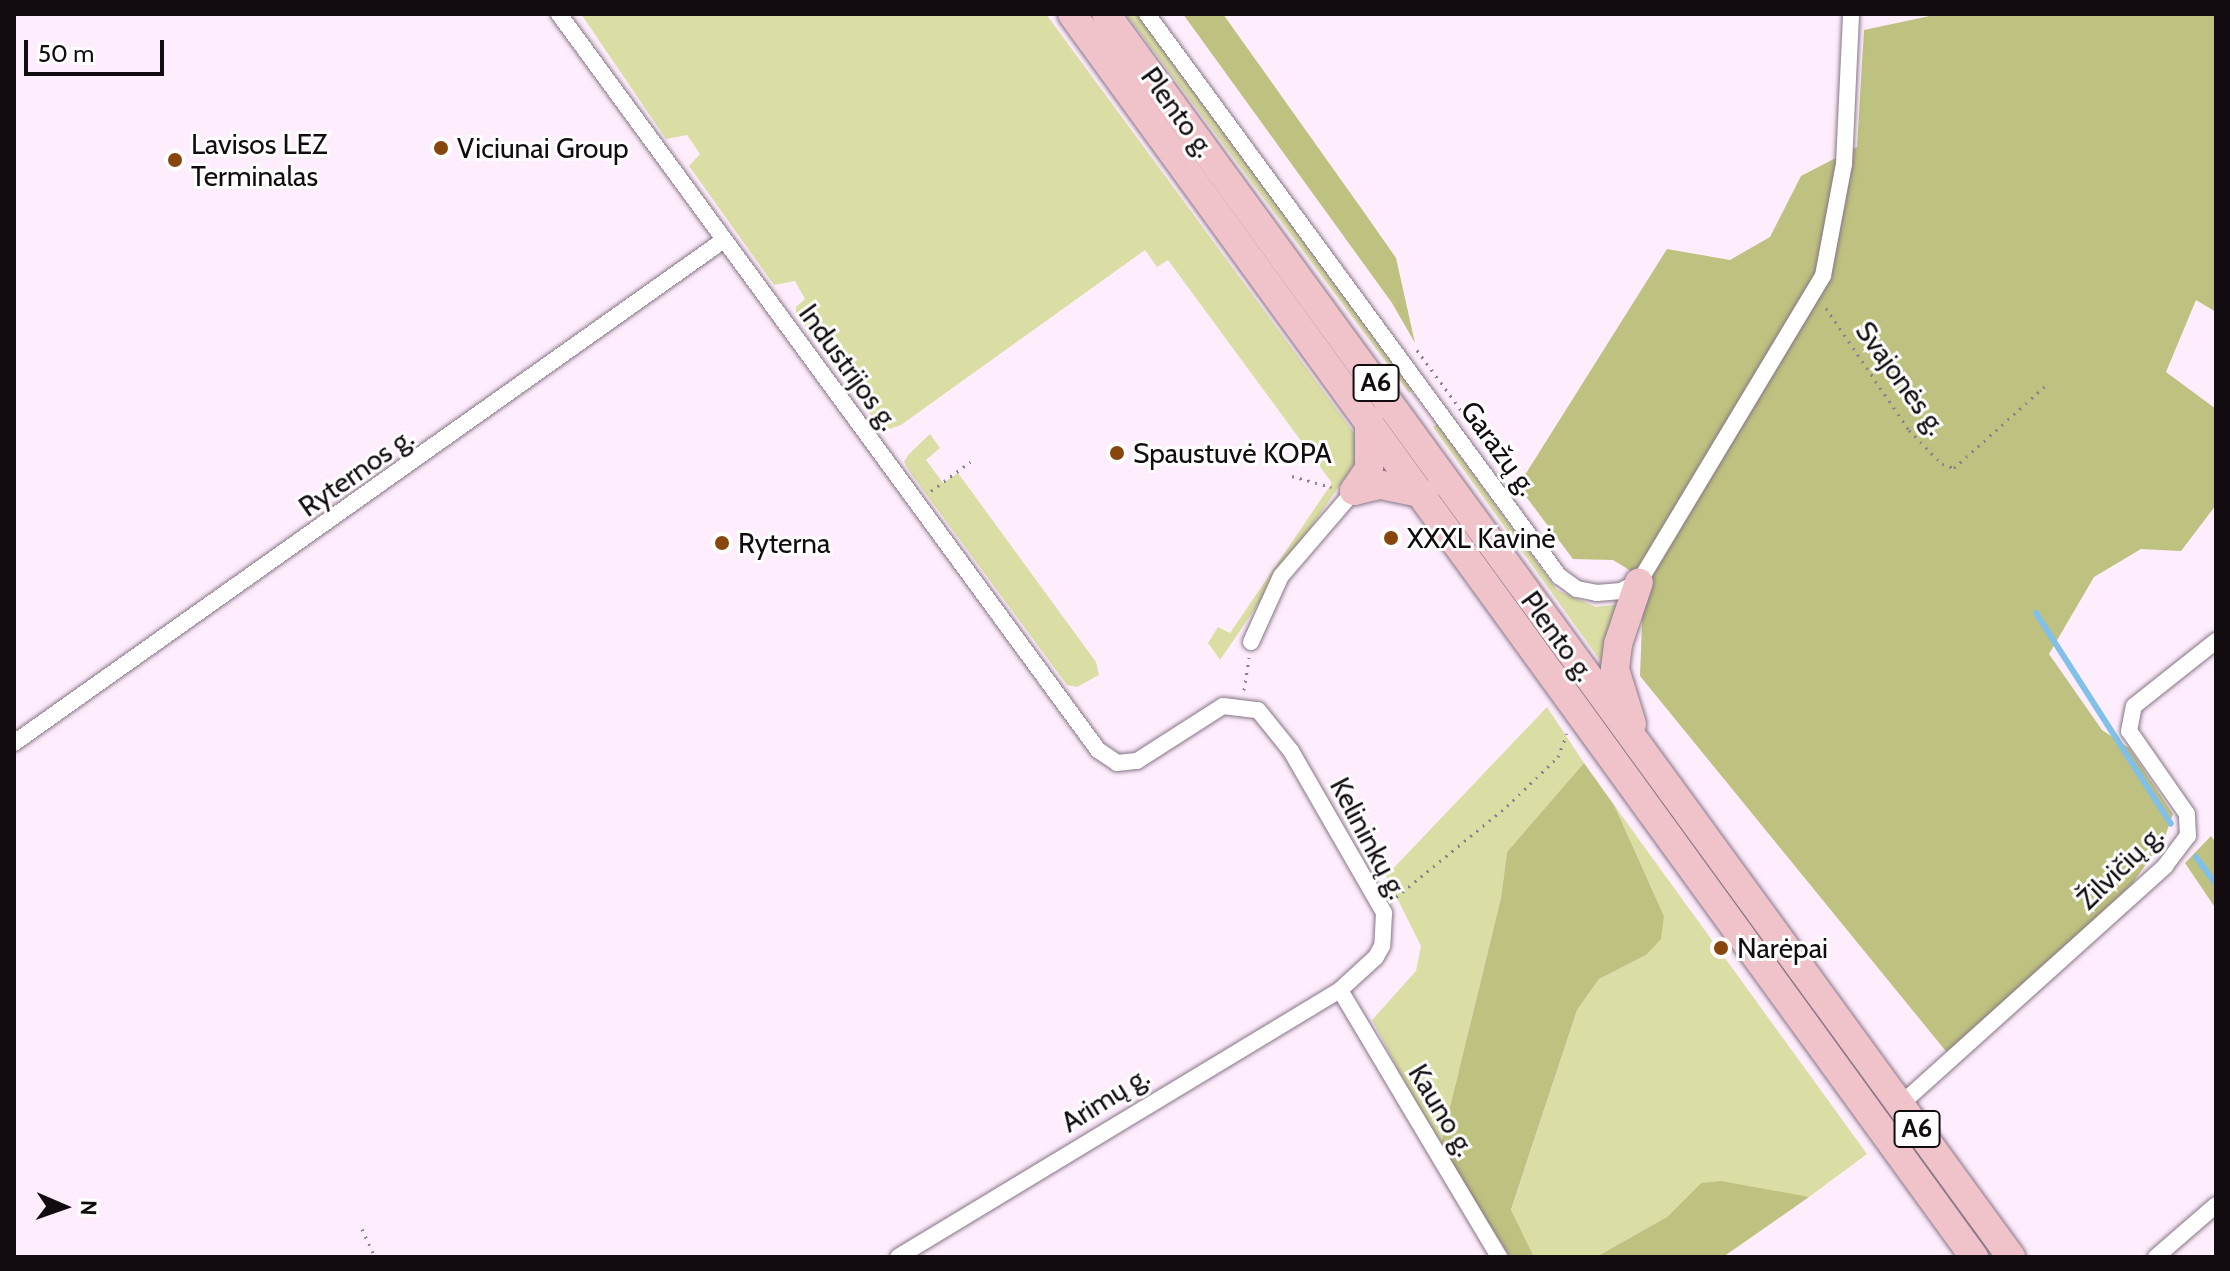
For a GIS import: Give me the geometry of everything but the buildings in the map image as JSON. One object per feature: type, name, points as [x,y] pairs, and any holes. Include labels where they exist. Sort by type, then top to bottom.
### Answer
[{"type":"highway","name":"Plento g.","points":[[1072,14],[1424,494],[1974,1257]]},
{"type":"highway","name":"Plento g.","points":[[1106,14],[2011,1257]]},
{"type":"highway","points":[[1353,492],[1369,469],[1369,420]]},
{"type":"highway","points":[[1353,492],[1381,485],[1424,494]]},
{"type":"highway","points":[[1639,582],[1618,644],[1615,669],[1643,755]]},
{"type":"street","name":"Industrijos g.","points":[[559,14],[1098,750],[1117,763],[1137,761],[1209,712],[1241,705]]},
{"type":"street","name":"Garažų g.","points":[[1147,14],[1559,576],[1577,589],[1597,593],[1621,591],[1639,582]]},
{"type":"street","points":[[1639,582],[1823,276],[1844,164],[1851,14]]},
{"type":"street","name":"Ryternos g.","points":[[14,743],[724,240]]},
{"type":"street","points":[[1251,642],[1281,576],[1353,492]]},
{"type":"street","name":"Žilvičių g.","points":[[1900,1105],[2165,866],[2188,836],[2187,814],[2129,731],[2134,706],[2216,641]]},
{"type":"street","name":"Kelininkų g.","points":[[1241,705],[1258,710],[1291,751],[1384,913],[1382,946],[1367,968],[1340,990]]},
{"type":"street","name":"Arimų g.","points":[[898,1257],[1340,990]]},
{"type":"street","name":"Kauno g.","points":[[1340,990],[1499,1257]]},
{"type":"street","points":[[2156,1257],[2216,1205]]},
{"type":"path","name":"Svajonės g.","points":[[1823,276],[1826,307],[1909,430],[1942,464],[1954,468],[2045,386]]},
{"type":"path","points":[[916,502],[970,462]]},
{"type":"path","points":[[1292,476],[1353,492]]},
{"type":"path","points":[[1241,705],[1251,642]]},
{"type":"path","points":[[1384,913],[1403,887],[1507,806],[1558,757],[1578,709]]},
{"type":"path","points":[[362,1229],[375,1257]]},
{"type":"green space","points":[[581,14],[1046,14],[1360,441],[1355,463],[1220,660],[1208,643],[1218,627],[1230,633],[1332,483],[1168,260],[1157,267],[1145,250],[901,425],[883,431],[796,315],[796,307],[805,299],[795,281],[774,285],[689,166],[700,154],[687,135],[666,139]]},
{"type":"green space","points":[[1126,14],[1137,14],[1414,389],[1409,393]]},
{"type":"green space","points":[[1183,14],[1223,14],[1366,215],[1396,258],[1415,343],[1392,303]]},
{"type":"green space","points":[[1939,14],[2216,14],[2216,312],[2196,300],[2166,372],[2216,409],[2216,505],[2181,551],[2141,549],[2094,577],[2049,654],[2102,730],[2129,748],[2173,814],[2164,839],[2132,884],[1949,1055],[1640,676],[1643,596],[1631,571],[1613,560],[1573,559],[1518,486],[1667,249],[1730,260],[1770,237],[1801,176],[1857,147],[1864,30]]},
{"type":"green space","points":[[1437,424],[1557,590],[1596,607],[1621,604],[1607,670],[1433,427]]},
{"type":"green space","points":[[930,434],[940,448],[926,460],[943,483],[958,473],[1096,662],[1099,675],[1077,687],[1067,685],[909,471],[904,462]]},
{"type":"green space","points":[[1547,707],[1584,763],[1507,852],[1501,898],[1440,1148],[1372,1020],[1416,971],[1421,946],[1386,876]]},
{"type":"green space","points":[[1584,763],[1614,805],[1664,916],[1661,939],[1646,955],[1599,979],[1577,1010],[1511,1210],[1534,1257],[1510,1257],[1440,1148],[1501,898],[1507,852]]},
{"type":"green space","points":[[1614,805],[1867,1154],[1809,1197],[1701,1183],[1667,1217],[1596,1257],[1534,1257],[1511,1211],[1577,1010],[1599,979],[1646,955],[1664,916]]},
{"type":"green space","points":[[2211,836],[2216,843],[2216,909],[2185,863]]},
{"type":"green space","points":[[1721,1181],[1809,1197],[1723,1257],[1596,1257],[1667,1217],[1701,1183]]},
{"type":"waterway","points":[[2036,613],[2171,824]]},
{"type":"waterway","points":[[2196,857],[2216,885]]},
{"type":"place","name":"Viciunai Group","points":[[441,148]]},
{"type":"place","name":"Lavisos LEZ Terminalas","points":[[175,160]]},
{"type":"place","name":"Spaustuvė KOPA","points":[[1117,453]]},
{"type":"place","name":"XXXL Kavinė","points":[[1391,538]]},
{"type":"place","name":"Ryterna","points":[[722,543]]},
{"type":"place","name":"Narėpai","points":[[1721,948]]}]
